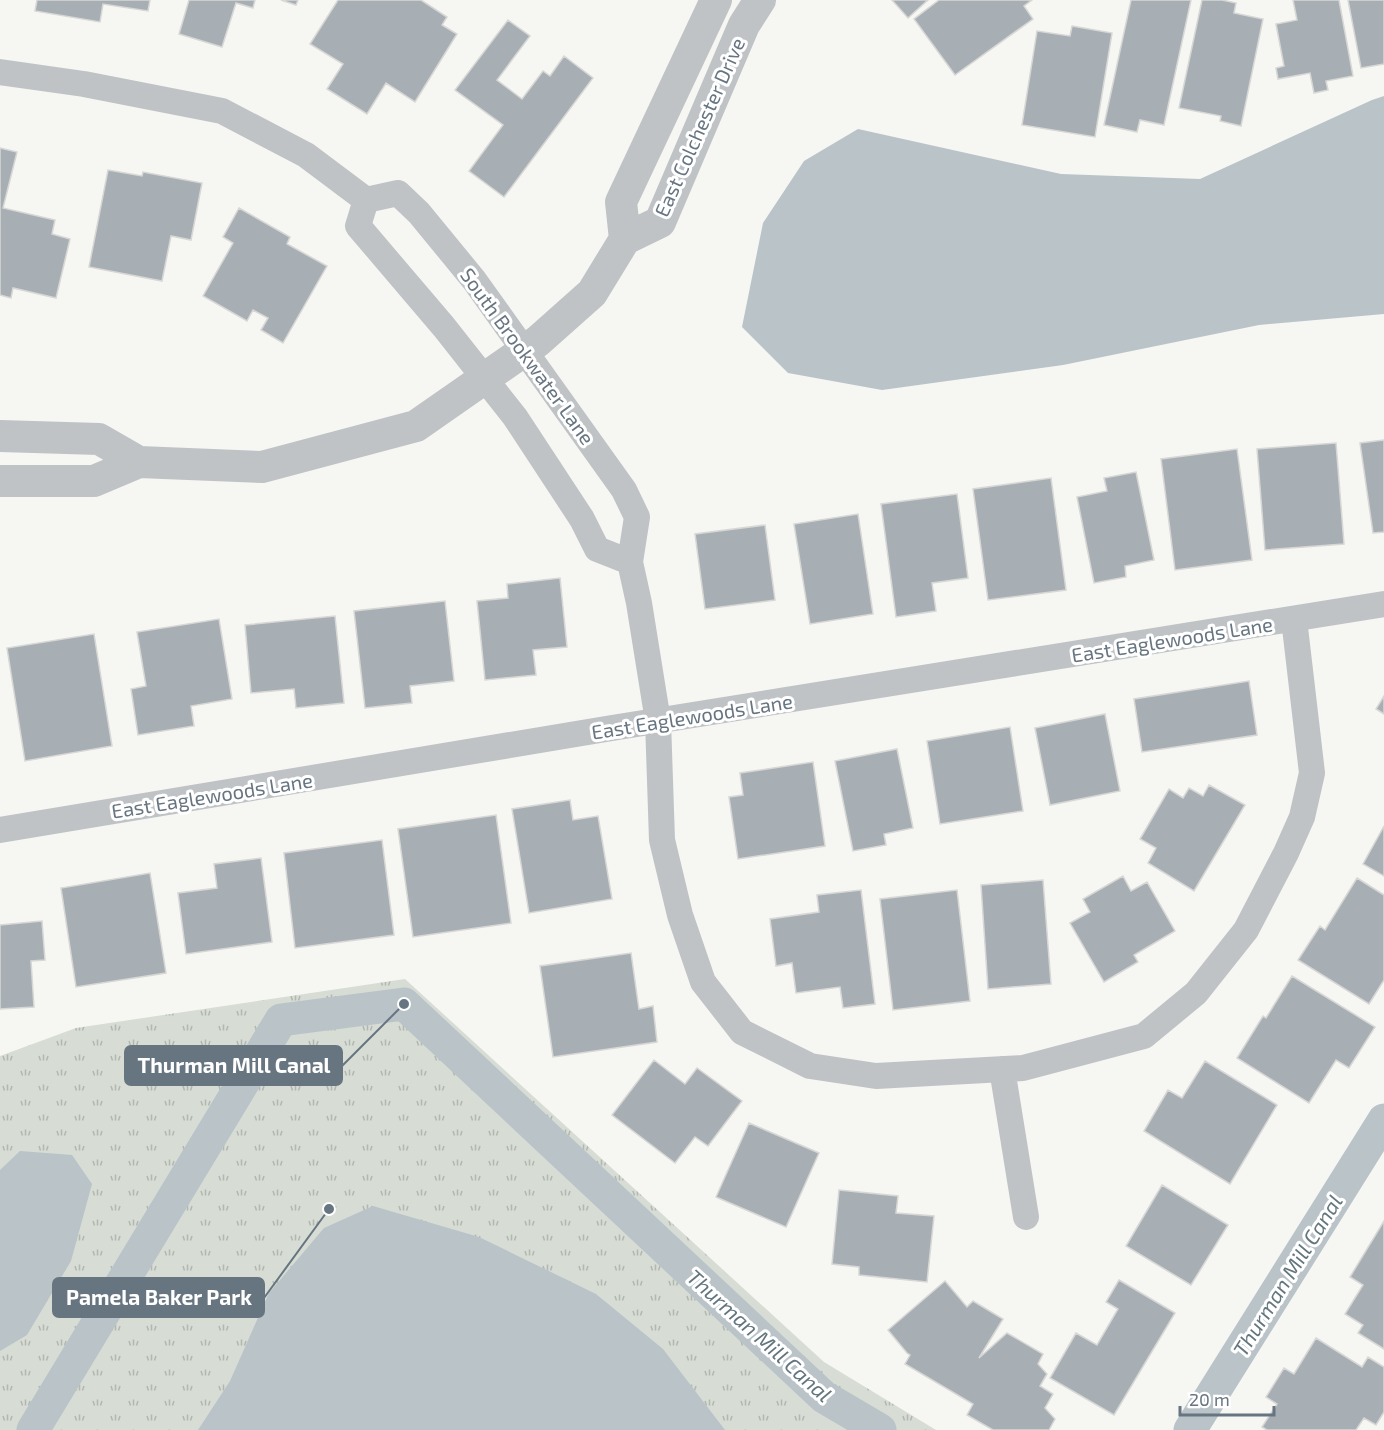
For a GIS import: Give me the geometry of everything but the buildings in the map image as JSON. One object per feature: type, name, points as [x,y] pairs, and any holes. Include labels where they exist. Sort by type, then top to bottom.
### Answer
[{"type":"street","name":"East Colchester Drive","points":[[716,0],[621,202],[625,239],[660,222],[744,25],[760,0]]},
{"type":"street","points":[[0,72],[84,84],[222,111],[306,155],[366,200],[358,226],[444,327],[521,427],[582,519],[597,549],[630,562]]},
{"type":"street","name":"South Brookwater Lane","points":[[366,200],[398,193],[419,213],[474,280],[624,490],[637,517],[630,562],[658,721],[662,840],[680,915],[703,982],[742,1032],[810,1066],[876,1076],[1023,1068],[1144,1036],[1196,993],[1246,930],[1286,853],[1302,816],[1312,773],[1294,619]]},
{"type":"street","points":[[0,481],[94,482],[139,462],[262,467],[416,426],[538,341],[592,293],[625,239]]},
{"type":"street","points":[[0,435],[99,439],[139,462]]},
{"type":"street","name":"East Eaglewoods Lane","points":[[0,830],[1384,604]]},
{"type":"street","points":[[1002,1069],[1026,1217]]},
{"type":"green space","points":[[405,979],[824,1362],[936,1430],[0,1430],[0,1056],[76,1028]]},
{"type":"shaded area","points":[[1384,96],[1384,314],[1259,325],[1063,365],[882,390],[788,373],[742,327],[763,223],[804,161],[858,129],[1061,174],[1200,179]]},
{"type":"shaded area","points":[[20,1151],[72,1155],[92,1184],[71,1261],[27,1335],[0,1351],[0,1170]]},
{"type":"shaded area","points":[[373,1206],[479,1237],[596,1294],[663,1349],[725,1430],[198,1430],[230,1381],[269,1293],[324,1228]]},
{"type":"waterway","name":"Thurman Mill Canal","points":[[33,1430],[281,1020],[404,1004],[824,1397],[880,1430]]},
{"type":"waterway","name":"Thurman Mill Canal","points":[[1190,1430],[1384,1120]]},
{"type":"place","name":"Thurman Mill Canal","points":[[404,1004]]},
{"type":"place","name":"Pamela Baker Park","points":[[329,1209]]}]
